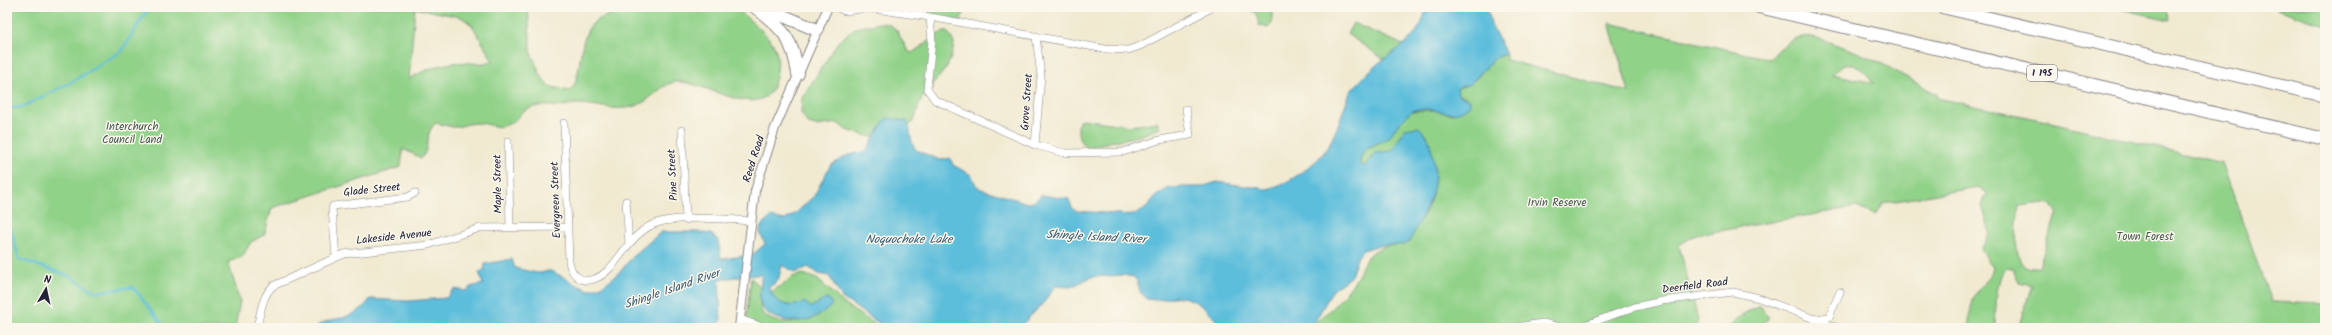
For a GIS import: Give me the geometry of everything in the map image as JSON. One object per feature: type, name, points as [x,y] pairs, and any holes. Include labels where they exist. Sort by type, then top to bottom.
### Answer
[{"type":"highway","points":[[755,7],[779,26],[788,38],[795,53],[798,74]]},
{"type":"highway","points":[[761,7],[817,30]]},
{"type":"highway","name":"I 195","points":[[1759,7],[2325,139]]},
{"type":"highway","points":[[1942,7],[2325,96]]},
{"type":"street","name":"Reed Road","points":[[739,328],[755,191],[764,160],[798,74],[828,7]]},
{"type":"street","points":[[834,7],[845,11],[868,8],[930,17],[1105,49],[1128,50],[1140,46],[1213,7]]},
{"type":"street","points":[[930,17],[932,41],[927,89],[935,100],[1035,145],[1065,153],[1123,152],[1159,140],[1190,135],[1186,109]]},
{"type":"street","name":"Grove Street","points":[[1035,145],[1041,76],[1036,36]]},
{"type":"street","name":"Evergreen Street","points":[[564,123],[569,264],[575,275],[585,280],[598,278],[609,269],[629,244]]},
{"type":"street","name":"Pine Street","points":[[682,130],[686,220]]},
{"type":"street","name":"Maple Street","points":[[508,141],[510,226]]},
{"type":"street","name":"Glade Street","points":[[336,257],[333,206],[408,197],[415,193]]},
{"type":"street","points":[[626,201],[629,244]]},
{"type":"street","points":[[629,244],[641,232],[654,224],[686,220],[751,221]]},
{"type":"street","name":"Lakeside Avenue","points":[[257,328],[261,308],[269,290],[273,286],[344,254],[428,245],[451,239],[474,230],[510,226],[568,227]]},
{"type":"street","name":"Deerfield Road","points":[[1577,328],[1641,306],[1733,292],[1759,298],[1838,328]]},
{"type":"street","points":[[1813,319],[1829,316],[1840,292]]},
{"type":"street","points":[[740,319],[765,328]]},
{"type":"street","points":[[1510,328],[1543,323],[1564,328]]},
{"type":"green space","name":"Interchurch Council Land","points":[[731,6],[737,8],[766,34],[775,48],[778,65],[771,91],[765,97],[756,100],[734,98],[697,85],[676,82],[670,83],[644,102],[632,107],[613,108],[578,104],[532,107],[523,112],[511,123],[499,127],[476,123],[453,127],[436,123],[432,126],[426,150],[421,158],[403,149],[401,167],[272,208],[264,235],[251,242],[242,257],[228,262],[240,301],[235,328],[7,328],[7,7],[528,7],[531,53],[540,74],[548,86],[569,91],[574,86],[577,77],[583,44],[591,25],[599,19],[625,11],[652,7]],"holes":[[[415,8],[461,17],[472,25],[493,61],[483,63],[457,63],[441,65],[419,73],[409,79]]]},
{"type":"green space","points":[[910,7],[968,7],[959,22],[905,14]]},
{"type":"green space","points":[[1245,7],[1272,7],[1272,24],[1268,28],[1259,25],[1256,13]]},
{"type":"green space","points":[[2112,7],[2165,7],[2170,20]]},
{"type":"green space","points":[[2272,7],[2325,7],[2325,26]]},
{"type":"green space","points":[[880,23],[889,24],[897,31],[908,51],[912,53],[942,32],[948,32],[954,43],[950,61],[922,98],[912,123],[909,126],[907,121],[884,121],[875,138],[846,130],[838,123],[816,126],[808,124],[801,113],[802,98],[838,42],[855,28]]},
{"type":"green space","points":[[1353,23],[1408,47],[1385,60],[1347,34]]},
{"type":"green space","name":"Irvin Reserve","points":[[1609,23],[1770,59],[1788,42],[1797,38],[1812,37],[1866,56],[1937,94],[1937,98],[2055,123],[2222,163],[2271,302],[2325,304],[2325,328],[2018,328],[2032,286],[2020,283],[2012,269],[2006,268],[2002,273],[1998,287],[1995,328],[1968,328],[1972,302],[1978,290],[1992,272],[1993,268],[1981,249],[1990,233],[1982,205],[1987,193],[1978,187],[1884,203],[1875,215],[1856,207],[1696,235],[1679,245],[1698,320],[1695,328],[1309,328],[1339,301],[1349,289],[1369,255],[1393,243],[1409,231],[1419,221],[1426,210],[1434,184],[1434,170],[1429,140],[1402,134],[1392,151],[1380,152],[1372,156],[1364,167],[1360,164],[1361,156],[1367,148],[1389,138],[1396,127],[1412,111],[1432,110],[1453,114],[1466,97],[1458,95],[1457,88],[1469,84],[1495,58],[1506,54],[1506,60],[1629,92]],"holes":[[[1844,65],[1858,67],[1865,72],[1874,83],[1832,74]],[[2046,203],[2051,204],[2057,212],[2039,267],[2029,268],[2023,263],[2019,256],[2017,246],[2016,234],[2019,206]]]},
{"type":"green space","points":[[1082,119],[1131,126],[1157,122],[1160,128],[1139,136],[1086,147],[1079,139],[1078,135],[1079,121]]},
{"type":"green space","points":[[803,274],[817,279],[848,307],[881,328],[745,328],[751,278],[760,286],[760,306],[765,316],[775,321],[793,322],[798,321],[783,311],[770,292],[783,285],[792,277]]},
{"type":"green space","points":[[1757,307],[1761,307],[1769,318],[1759,328],[1728,328],[1745,313]]},
{"type":"water","name":"Noquochoke Lake","points":[[1426,7],[1487,7],[1491,24],[1506,54],[1495,58],[1470,84],[1457,88],[1458,95],[1470,100],[1470,105],[1463,110],[1449,113],[1428,109],[1412,111],[1396,127],[1389,138],[1367,148],[1361,156],[1360,164],[1364,167],[1375,153],[1392,151],[1405,129],[1418,127],[1426,135],[1431,148],[1435,178],[1433,189],[1426,209],[1410,242],[1404,245],[1380,245],[1363,250],[1358,256],[1351,276],[1333,290],[1311,328],[1223,328],[1207,311],[1188,298],[1172,297],[1157,300],[1147,299],[1140,292],[1137,281],[1133,277],[1123,275],[1091,277],[1071,287],[1055,286],[1045,301],[1019,328],[886,328],[842,298],[829,276],[819,274],[808,267],[795,273],[782,265],[778,281],[769,287],[771,293],[778,301],[788,305],[804,302],[811,307],[828,298],[832,303],[831,306],[818,316],[811,319],[790,321],[772,316],[765,311],[761,305],[761,274],[728,278],[719,281],[721,320],[718,328],[660,328],[653,325],[646,328],[314,328],[328,321],[356,312],[370,299],[408,301],[446,298],[454,289],[467,291],[470,287],[483,284],[479,272],[484,270],[485,264],[512,259],[515,268],[537,273],[551,271],[589,290],[602,286],[619,273],[634,255],[661,232],[697,232],[711,234],[718,240],[721,259],[752,255],[765,244],[760,232],[761,226],[771,217],[785,220],[796,213],[814,196],[830,166],[846,156],[866,151],[884,121],[888,118],[907,121],[910,128],[912,143],[916,150],[940,160],[950,158],[953,165],[971,175],[976,185],[981,189],[1028,203],[1034,202],[1041,195],[1069,199],[1072,208],[1077,211],[1132,215],[1144,210],[1156,196],[1167,189],[1179,187],[1201,187],[1217,182],[1267,189],[1274,187],[1301,173],[1325,151],[1334,136],[1351,91],[1382,60],[1410,39],[1423,20]]},
{"type":"waterway","points":[[7,108],[22,107],[70,83],[122,51],[149,7]]},
{"type":"waterway","points":[[7,228],[11,229],[19,259],[67,275],[96,292],[133,287],[165,328]]},
{"type":"water label","name":"Shingle Island River","points":[[1096,237]]},
{"type":"water label","name":"Shingle Island River","points":[[672,289]]},
{"type":"park label","name":"Town Forest","points":[[2145,237]]}]
